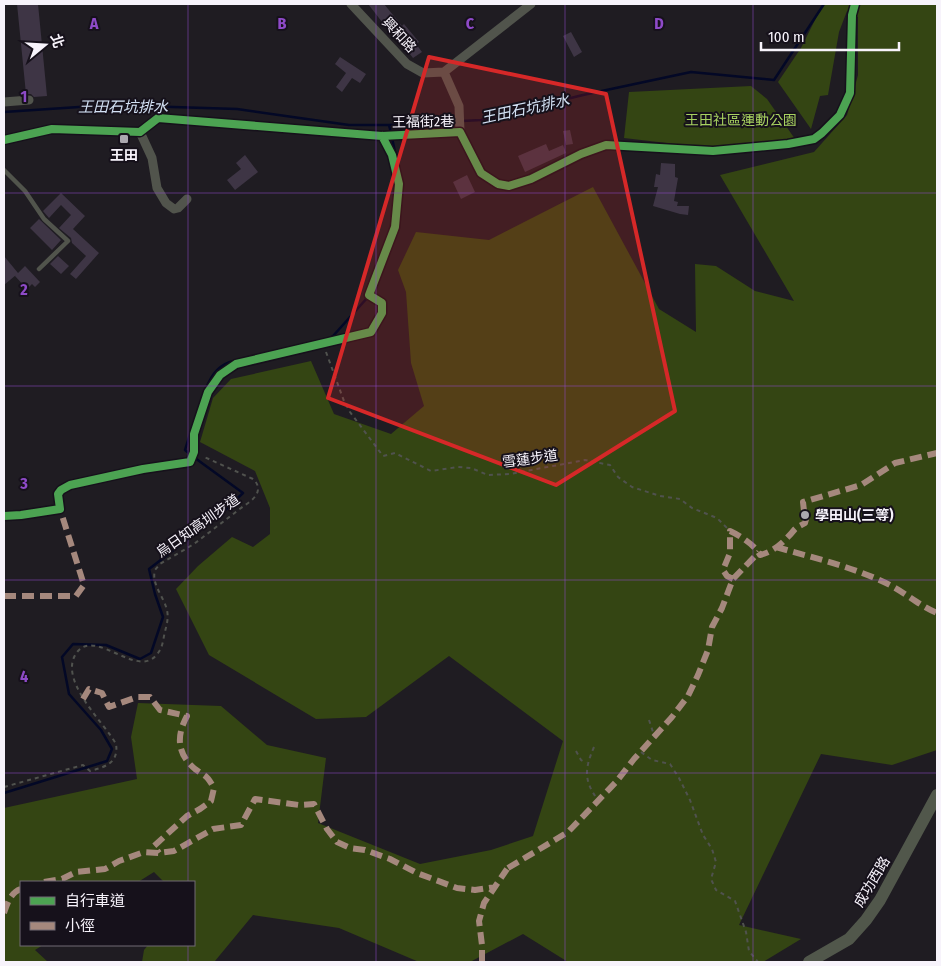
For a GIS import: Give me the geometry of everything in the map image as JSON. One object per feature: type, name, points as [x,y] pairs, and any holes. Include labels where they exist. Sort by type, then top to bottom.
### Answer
[{"type":"street","name":"興和路","points":[[351,4],[406,64],[423,73],[444,72]]},
{"type":"street","points":[[460,132],[459,106],[444,72],[531,4]]},
{"type":"street","name":"王福街2巷","points":[[140,132],[158,118],[388,136],[460,132],[481,173],[498,184],[509,186],[531,179],[581,154],[606,146],[713,151],[788,144],[814,139],[840,115],[850,93],[852,15],[854,4]]},
{"type":"street","points":[[4,102],[29,100]]},
{"type":"street","points":[[4,140],[52,129],[140,132],[152,158],[154,179],[161,196],[174,209],[187,200]]},
{"type":"street","points":[[4,516],[60,509],[58,494],[70,485],[143,469],[190,462],[194,452],[194,434],[208,392],[220,375],[236,364],[371,332],[382,313],[382,303],[369,295],[395,227],[398,184],[388,136]]},
{"type":"street","name":"成功西路","points":[[809,962],[849,940],[866,920],[880,900],[937,796]]},
{"type":"lane","points":[[4,170],[25,191],[44,220],[68,241],[40,270]]},
{"type":"path","points":[[649,720],[655,738]]},
{"type":"path","points":[[594,746],[586,763],[587,776],[592,792],[598,800]]},
{"type":"path","points":[[576,751],[581,760],[586,763]]},
{"type":"path","points":[[641,752],[652,760],[670,764],[679,778],[690,800],[703,835],[712,849],[716,862],[711,879],[716,890],[735,901],[746,932],[749,952],[758,962]]},
{"type":"highlighted area","points":[[429,57],[606,94],[675,411],[556,485],[328,398]]},
{"type":"green space","points":[[823,4],[937,4],[937,750],[892,765],[821,754],[739,925],[801,939],[763,962],[568,962],[523,934],[470,962],[419,962],[339,928],[253,915],[215,961],[142,962],[144,950],[147,946],[195,946],[195,881],[163,881],[154,872],[140,881],[20,881],[20,946],[41,946],[35,950],[48,962],[4,962],[4,808],[137,779],[131,737],[138,703],[221,706],[267,745],[326,758],[318,823],[420,864],[491,850],[533,836],[563,741],[449,656],[366,717],[316,719],[209,655],[176,589],[198,566],[232,537],[253,547],[270,534],[270,508],[255,471],[200,442],[213,398],[231,379],[311,361],[334,414],[391,434],[424,406],[411,363],[406,292],[398,270],[416,232],[489,240],[593,187],[659,309],[696,332],[695,264],[716,266],[755,291],[794,301],[720,175],[814,152],[847,115],[858,75],[858,17],[847,11],[839,32],[828,95],[820,96],[811,129],[778,82],[801,48]]},
{"type":"green space","name":"王田社區運動公園","points":[[751,86],[767,99],[795,139],[743,152],[624,138],[629,92]]},
{"type":"building","points":[[17,4],[38,4],[47,96],[34,97],[31,94],[26,94]]},
{"type":"building","points":[[368,4],[384,4],[402,26],[404,24],[419,42],[416,44],[422,52],[413,58]]},
{"type":"building","points":[[571,32],[582,52],[574,57],[563,36]]},
{"type":"building","points":[[340,57],[366,74],[360,83],[352,78],[342,92],[336,87],[346,73],[335,64]]},
{"type":"building","points":[[570,130],[573,144],[566,145],[563,131]]},
{"type":"building","points":[[546,144],[549,151],[563,145],[566,153],[525,172],[518,156]]},
{"type":"building","points":[[245,155],[258,172],[235,190],[227,180],[241,169],[236,163]]},
{"type":"building","points":[[661,163],[675,164],[675,177],[678,178],[674,201],[678,202],[677,206],[689,206],[688,215],[653,206],[658,187],[654,187],[656,174],[660,175]]},
{"type":"building","points":[[467,175],[475,192],[461,199],[453,182]]},
{"type":"building","points":[[61,193],[85,216],[73,229],[99,253],[76,279],[70,274],[86,256],[72,243],[71,238],[59,228],[71,215],[61,205],[49,218],[43,211]]},
{"type":"building","points":[[39,219],[61,240],[52,250],[30,228]]},
{"type":"building","points":[[4,256],[18,273],[25,266],[40,282],[35,287],[32,284],[27,289],[16,275],[4,285]]},
{"type":"building","points":[[58,256],[69,266],[61,274],[50,264]]},
{"type":"waterway","name":"王田石坑排水","points":[[462,121],[481,120],[583,95],[691,72],[774,80],[824,4]]},
{"type":"waterway","name":"王田石坑排水","points":[[4,112],[109,105],[237,109],[349,125],[457,121]]},
{"type":"waterway","points":[[389,125],[391,133]]},
{"type":"waterway","points":[[392,138],[395,152]]},
{"type":"waterway","points":[[329,338],[333,336],[368,297]]},
{"type":"waterway","points":[[206,389],[216,371],[220,367],[234,361]]},
{"type":"waterway","points":[[190,434],[185,450],[191,455]]},
{"type":"waterway","points":[[4,793],[107,761],[112,749],[101,730],[69,694],[62,657],[73,644],[106,645],[140,659],[151,653],[163,617],[149,569],[222,513],[243,493],[195,458]]},
{"type":"marked path","points":[[733,579],[727,576],[723,570],[730,553],[730,531],[751,545],[760,555],[779,545],[795,529],[805,523],[807,515],[804,511],[803,502],[861,485],[895,463],[937,453]]},
{"type":"marked path","points":[[4,596],[76,596],[84,585],[60,509]]},
{"type":"marked path","points":[[776,547],[862,573],[896,588],[937,613]]},
{"type":"marked path","points":[[508,868],[568,832],[616,782],[672,717],[688,696],[698,675],[708,650],[712,627],[722,608],[733,579],[759,552]]},
{"type":"marked path","points":[[83,699],[89,689],[102,693],[109,707],[137,697],[150,697],[160,710],[187,716],[181,731],[180,744],[182,751],[189,763],[204,775],[214,788],[211,801],[187,816],[154,846],[159,853]]},
{"type":"marked path","points":[[50,881],[62,879],[76,872],[105,869],[119,861],[144,852],[174,851],[213,829],[241,825],[255,799],[299,805],[314,804],[327,829],[337,842],[350,848],[365,850],[390,859],[417,873],[457,888],[475,890],[495,887]]},
{"type":"marked path","points":[[482,962],[479,921],[484,903],[507,869]]},
{"type":"marked path","points":[[4,913],[12,896],[20,890]]},
{"type":"cycle path","points":[[4,140],[52,129],[140,132],[158,118],[382,136],[460,132],[481,173],[498,184],[509,186],[531,179],[581,154],[606,145],[713,151],[788,144],[814,139],[840,115],[850,93],[852,15],[855,4]]},
{"type":"cycle path","points":[[4,516],[60,509],[58,494],[70,485],[143,469],[190,462],[194,452],[194,434],[208,392],[220,375],[236,364],[371,332],[382,313],[382,303],[369,295],[395,227],[399,184],[392,155],[382,136]]},
{"type":"place","name":"王田","points":[[124,139]]},
{"type":"place","name":"學田山(三等)","points":[[805,515]]}]
